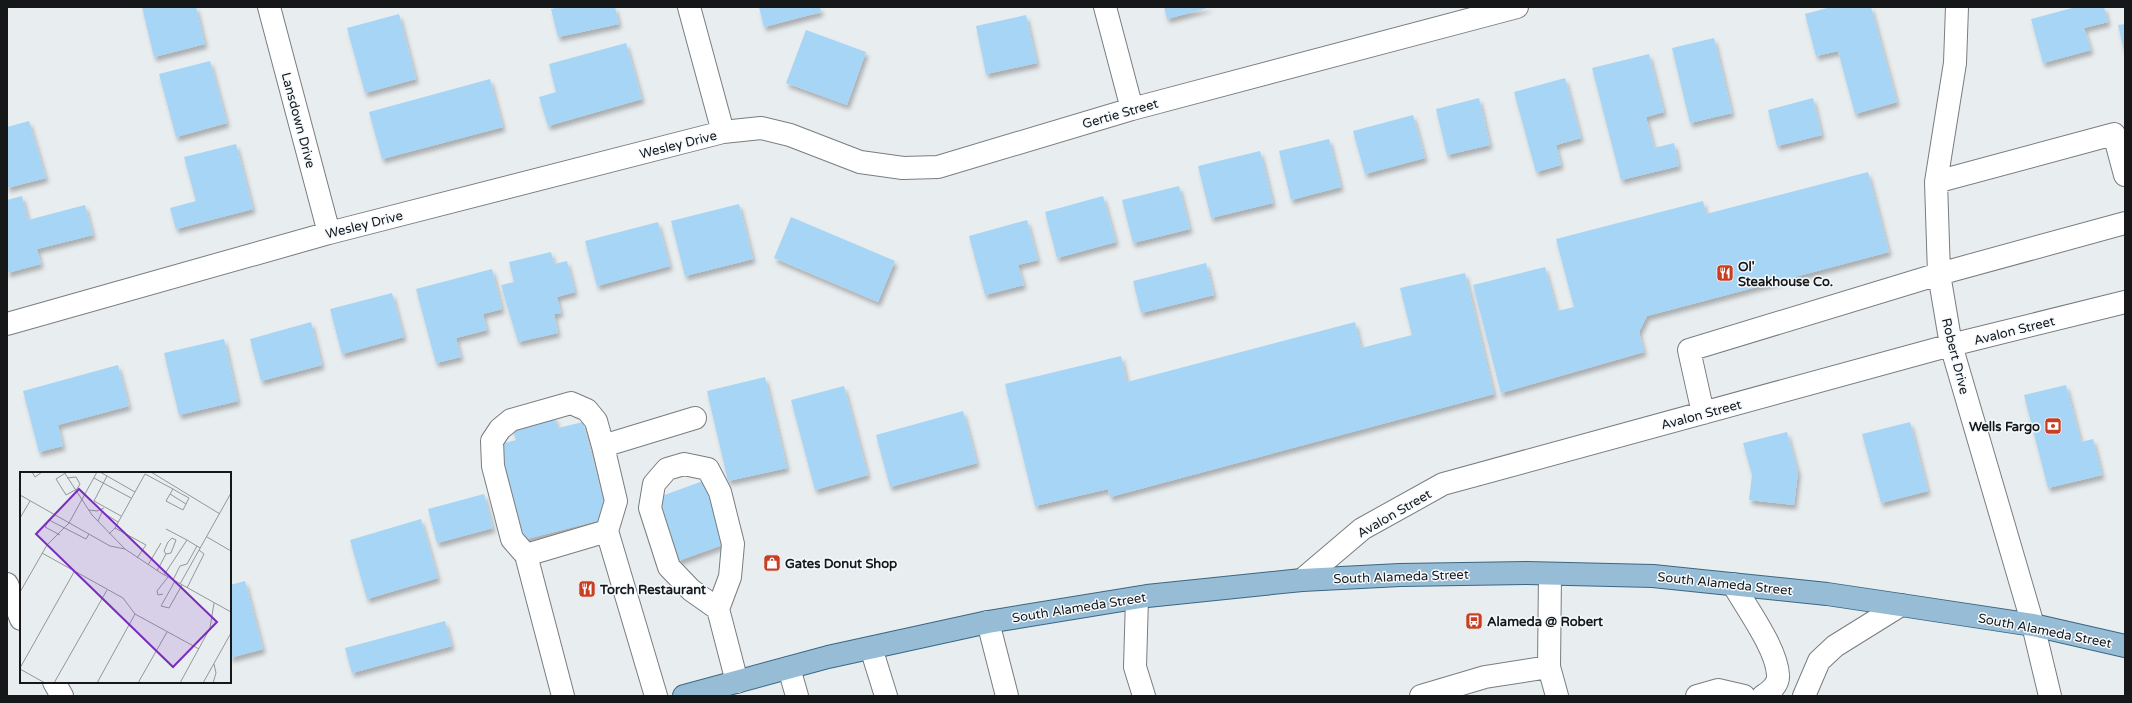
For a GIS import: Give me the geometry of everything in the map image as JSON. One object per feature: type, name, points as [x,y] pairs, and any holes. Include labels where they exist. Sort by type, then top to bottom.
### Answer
[{"type":"main road","name":"South Alameda Street","points":[[684,696],[871,648],[988,622],[1137,598],[1302,580],[1400,575],[1550,574],[1652,576],[1827,594],[2033,625],[2125,646]]},
{"type":"street","name":"Lansdown Drive","points":[[269,7],[329,233]]},
{"type":"street","points":[[689,7],[723,132]]},
{"type":"street","points":[[1105,7],[1132,109]]},
{"type":"street","name":"Gertie Street","points":[[723,132],[762,128],[790,135],[860,162],[903,168],[938,167],[1132,109],[1517,7]]},
{"type":"street","name":"Robert Drive","points":[[1956,7],[1954,63],[1936,182],[1938,274],[1951,345],[2033,625],[2050,696]]},
{"type":"street","name":"Wesley Drive","points":[[7,324],[329,233],[723,132]]},
{"type":"street","points":[[1936,182],[2114,134],[2125,175]]},
{"type":"street","points":[[1703,413],[1689,350],[1938,274],[2125,223]]},
{"type":"street","name":"Avalon Street","points":[[1302,580],[1362,529],[1443,484],[1951,345],[2125,302]]},
{"type":"street","points":[[563,696],[526,555],[512,539],[492,466],[492,441],[500,430],[511,420],[571,403],[587,410],[596,422],[603,446],[616,501],[607,531],[656,696]]},
{"type":"street","points":[[603,446],[695,418]]},
{"type":"street","points":[[718,609],[691,590],[669,567],[650,508],[654,484],[667,468],[684,464],[708,469],[720,492],[733,544],[730,577],[718,609],[737,682]]},
{"type":"street","points":[[616,501],[650,508]]},
{"type":"street","points":[[526,555],[607,531]]},
{"type":"street","points":[[1550,574],[1549,667],[1556,696]]},
{"type":"street","points":[[7,584],[20,616]]},
{"type":"street","points":[[1733,584],[1771,650],[1779,676],[1772,692],[1763,696]]},
{"type":"street","points":[[1137,598],[1135,667],[1144,696]]},
{"type":"street","points":[[1804,696],[1819,661],[1835,646],[1901,605]]},
{"type":"street","points":[[988,622],[1008,696]]},
{"type":"street","points":[[871,648],[886,696]]},
{"type":"street","points":[[1421,696],[1485,677],[1549,667]]},
{"type":"street","points":[[789,668],[797,696]]},
{"type":"street","points":[[55,683],[62,696]]},
{"type":"street","points":[[1697,696],[1718,690],[1744,696]]},
{"type":"building","points":[[142,7],[196,7],[205,44],[154,57]]},
{"type":"building","points":[[560,7],[615,7],[619,24],[558,37],[551,9]]},
{"type":"building","points":[[759,7],[820,7],[821,12],[764,27]]},
{"type":"building","points":[[1164,7],[1211,7],[1167,19]]},
{"type":"building","points":[[1831,7],[1871,7],[1897,102],[1855,114],[1838,51],[1816,56],[1805,14]]},
{"type":"building","points":[[2076,7],[2104,7],[2108,22],[2084,28],[2091,50],[2043,63],[2031,19]]},
{"type":"building","points":[[399,14],[416,79],[365,93],[347,28]]},
{"type":"building","points":[[1026,15],[1037,63],[986,74],[976,26]]},
{"type":"building","points":[[2125,24],[2125,51],[2124,51],[2118,25]]},
{"type":"building","points":[[806,30],[866,52],[847,105],[786,83]]},
{"type":"building","points":[[1714,38],[1732,113],[1690,123],[1672,48]]},
{"type":"building","points":[[626,43],[642,99],[548,126],[539,97],[556,92],[549,64]]},
{"type":"building","points":[[1649,54],[1664,112],[1646,117],[1654,148],[1674,143],[1679,166],[1621,180],[1592,68]]},
{"type":"building","points":[[210,61],[227,123],[176,137],[159,74]]},
{"type":"building","points":[[1565,78],[1581,138],[1556,145],[1561,165],[1536,172],[1514,92]]},
{"type":"building","points":[[490,79],[503,127],[382,159],[369,112]]},
{"type":"building","points":[[1479,98],[1490,145],[1447,155],[1436,109]]},
{"type":"building","points":[[1813,98],[1822,135],[1777,146],[1768,110]]},
{"type":"building","points":[[1413,115],[1425,158],[1365,174],[1353,131]]},
{"type":"building","points":[[29,121],[46,178],[7,188],[7,127]]},
{"type":"building","points":[[1329,139],[1341,187],[1291,200],[1279,151]]},
{"type":"building","points":[[236,144],[253,209],[176,229],[170,208],[196,201],[184,157]]},
{"type":"building","points":[[1260,151],[1273,203],[1211,218],[1198,166]]},
{"type":"building","points":[[1868,172],[1889,252],[1647,316],[1639,332],[1644,352],[1501,393],[1473,285],[1545,267],[1557,311],[1574,307],[1556,239],[1703,201],[1706,214]]},
{"type":"building","points":[[1179,186],[1190,229],[1133,243],[1122,200]]},
{"type":"building","points":[[22,196],[28,220],[85,205],[93,235],[37,249],[41,264],[7,273],[7,200]]},
{"type":"building","points":[[1103,196],[1116,242],[1057,258],[1045,212]]},
{"type":"building","points":[[739,204],[753,259],[685,276],[671,221]]},
{"type":"building","points":[[791,217],[895,261],[878,302],[774,258]]},
{"type":"building","points":[[1027,220],[1038,260],[1018,265],[1024,285],[985,295],[969,236]]},
{"type":"building","points":[[658,222],[670,266],[597,286],[585,241]]},
{"type":"building","points":[[551,252],[554,264],[567,261],[575,292],[557,297],[561,313],[554,314],[558,333],[518,342],[501,285],[514,282],[509,262]]},
{"type":"building","points":[[1206,263],[1214,295],[1141,313],[1133,281]]},
{"type":"building","points":[[492,269],[502,309],[483,314],[487,330],[456,338],[461,357],[436,363],[416,289]]},
{"type":"building","points":[[1465,273],[1494,394],[1110,497],[1108,489],[1035,506],[1005,384],[1121,356],[1127,382],[1355,322],[1361,348],[1412,335],[1400,288]]},
{"type":"building","points":[[392,293],[404,337],[342,354],[330,309]]},
{"type":"building","points":[[311,322],[322,365],[261,381],[250,339]]},
{"type":"building","points":[[224,339],[238,401],[179,415],[164,353]]},
{"type":"building","points":[[118,365],[129,406],[58,425],[63,446],[39,452],[23,391]]},
{"type":"building","points":[[765,377],[787,468],[728,481],[707,391]]},
{"type":"building","points":[[2066,385],[2081,442],[2093,439],[2102,475],[2048,488],[2024,395]]},
{"type":"building","points":[[844,386],[868,475],[815,490],[791,400]]},
{"type":"building","points":[[963,411],[977,463],[890,487],[876,435]]},
{"type":"building","points":[[554,416],[558,428],[583,422],[608,518],[519,541],[494,446],[516,440],[512,427]]},
{"type":"building","points":[[1910,422],[1928,491],[1881,503],[1862,434]]},
{"type":"building","points":[[1787,432],[1798,472],[1794,505],[1749,500],[1752,475],[1743,443]]},
{"type":"building","points":[[703,481],[725,544],[678,561],[656,498]]},
{"type":"building","points":[[484,494],[493,528],[437,543],[428,509]]},
{"type":"building","points":[[421,519],[438,578],[367,599],[350,540]]},
{"type":"building","points":[[245,581],[263,649],[231,658],[231,585]]},
{"type":"building","points":[[445,621],[452,646],[352,673],[345,648]]},
{"type":"place","name":"Ol' Steakhouse Co.","points":[[1725,273]]},
{"type":"place","name":"Wells Fargo","points":[[2053,426]]},
{"type":"place","name":"Gates Donut Shop","points":[[772,563]]},
{"type":"place","name":"Torch Restaurant","points":[[587,589]]},
{"type":"place","name":"Alameda @ Robert","points":[[1474,621]]}]
